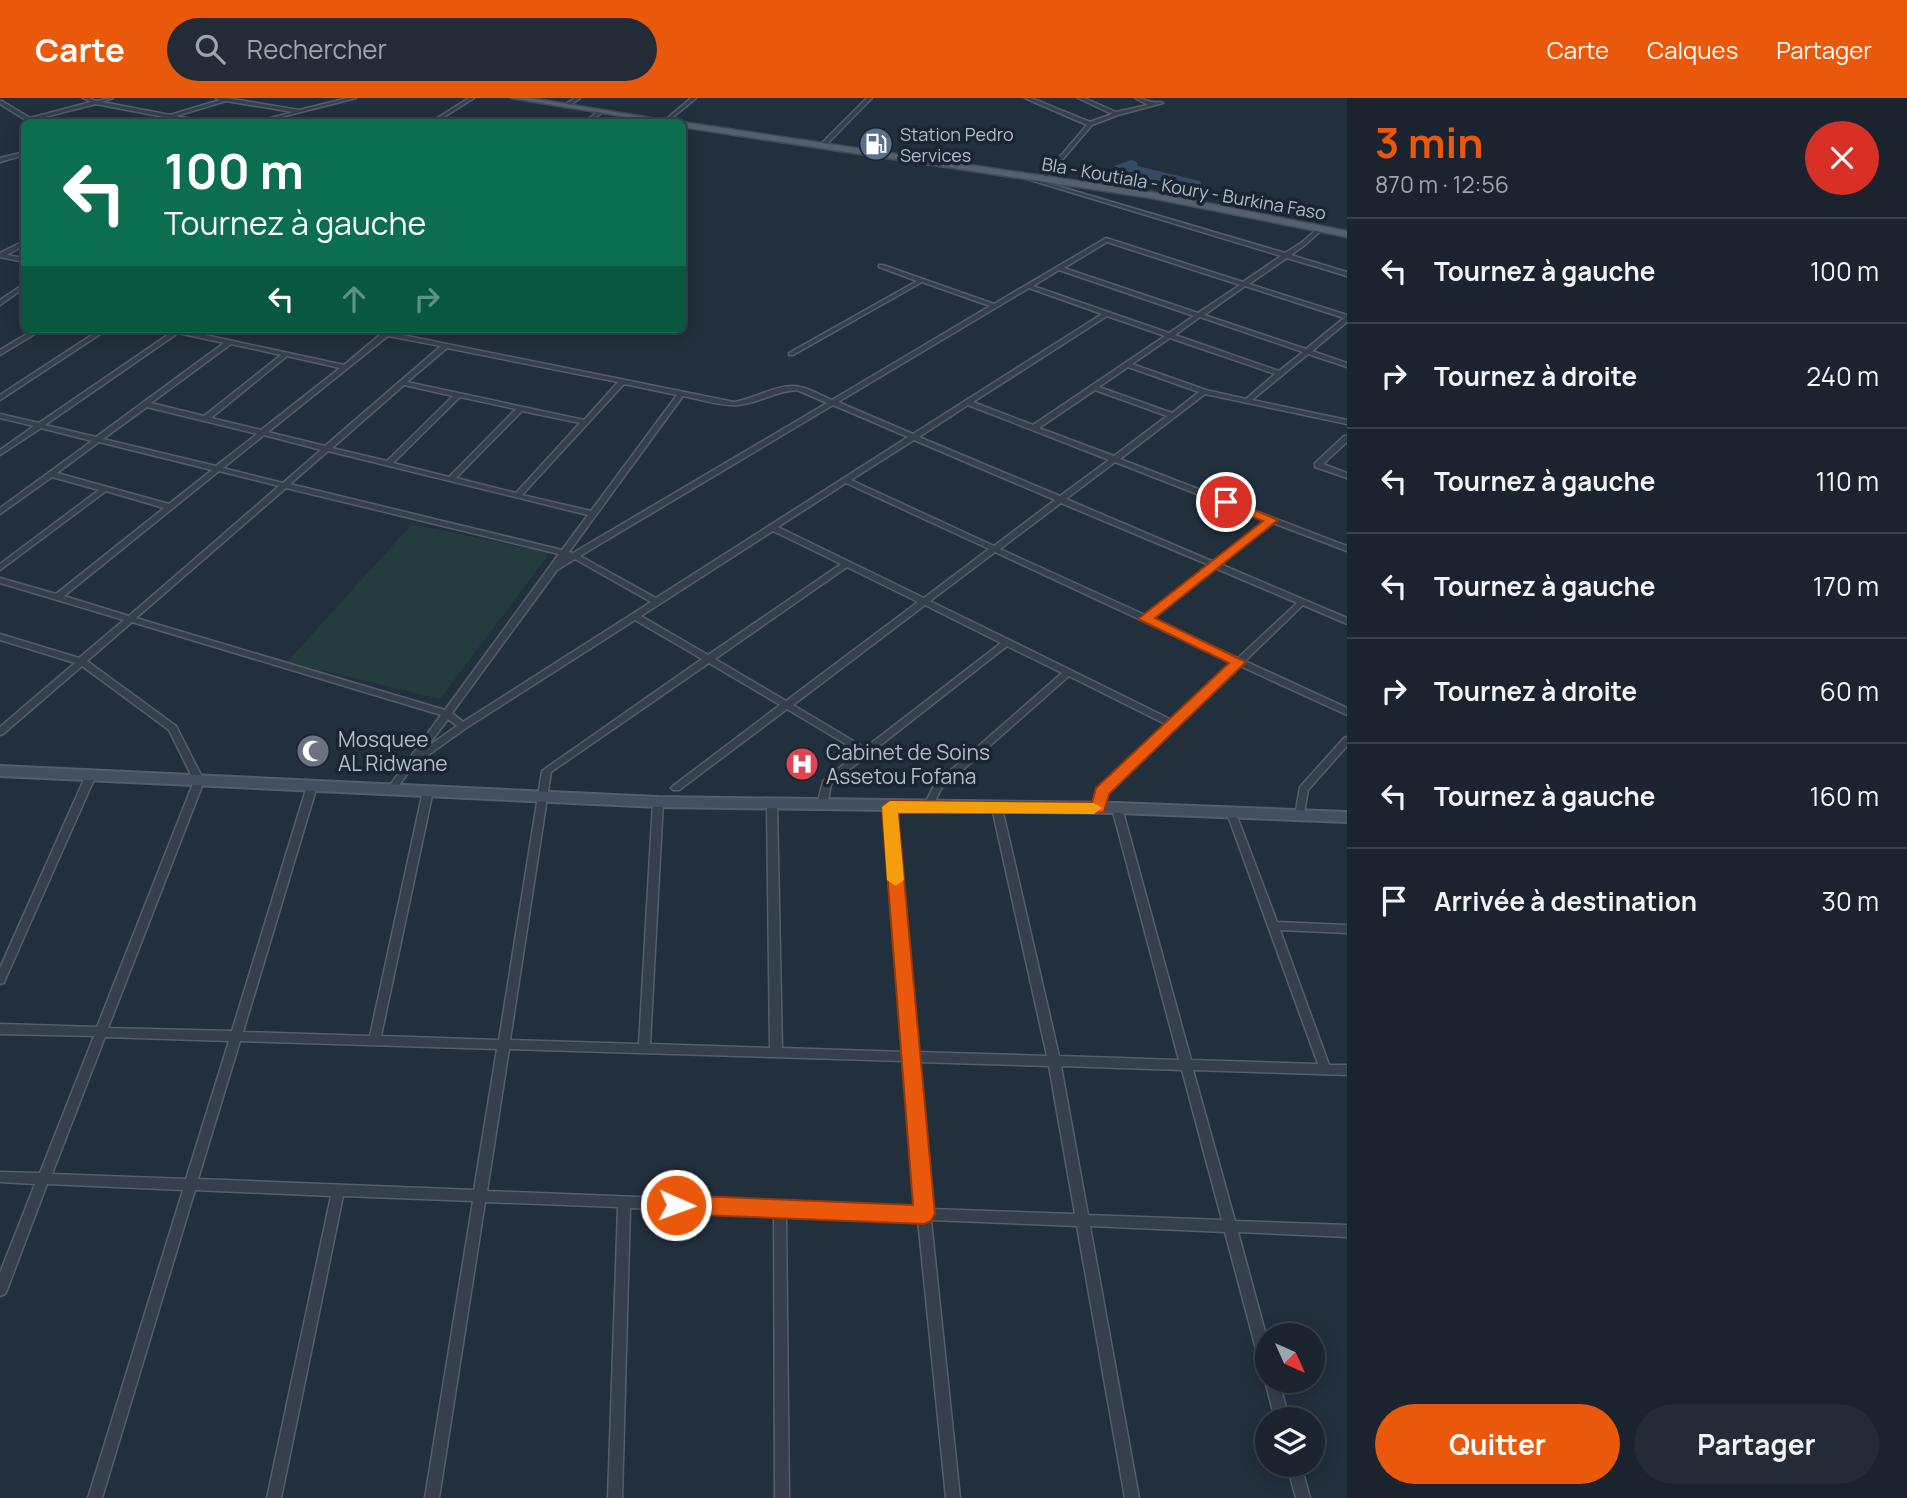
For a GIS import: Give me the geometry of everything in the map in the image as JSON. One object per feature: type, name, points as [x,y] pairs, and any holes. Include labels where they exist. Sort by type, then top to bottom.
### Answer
[{"type":"main road","points":[[515,98],[646,119]]},
{"type":"main road","name":"Bla - Koutiala - Koury - Burkina Faso","points":[[686,125],[1151,195],[1347,234]]},
{"type":"street","points":[[0,101],[7,98]]},
{"type":"street","points":[[85,98],[178,119]]},
{"type":"street","points":[[37,119],[111,98]]},
{"type":"street","points":[[166,119],[223,98],[300,112]]},
{"type":"street","points":[[271,119],[354,98]]},
{"type":"street","points":[[438,119],[472,98]]},
{"type":"street","points":[[566,106],[578,98]]},
{"type":"street","points":[[669,119],[694,98]]},
{"type":"street","points":[[823,145],[870,98]]},
{"type":"street","points":[[1027,98],[1090,124]]},
{"type":"street","points":[[1080,98],[1116,114]]},
{"type":"street","points":[[1137,98],[1153,105]]},
{"type":"street","points":[[0,101],[27,119]]},
{"type":"street","points":[[1044,179],[1090,124],[1116,114],[1161,103]]},
{"type":"street","points":[[590,119],[601,112]]},
{"type":"street","points":[[0,160],[21,155]]},
{"type":"street","points":[[1022,176],[1347,274]]},
{"type":"street","points":[[1034,428],[1286,256],[1321,228]]},
{"type":"street","points":[[552,569],[1106,240],[1347,318]]},
{"type":"street","points":[[1,255],[21,245]]},
{"type":"street","points":[[1,255],[21,259]]},
{"type":"street","points":[[881,266],[995,306]]},
{"type":"street","points":[[1059,268],[1347,365]]},
{"type":"street","points":[[791,354],[922,280]]},
{"type":"street","points":[[1028,286],[1281,374]]},
{"type":"street","points":[[0,303],[21,288]]},
{"type":"street","points":[[12,294],[21,296]]},
{"type":"street","points":[[410,764],[463,726],[1108,313]]},
{"type":"street","points":[[1247,401],[1347,318]]},
{"type":"street","points":[[0,353],[33,333]]},
{"type":"street","points":[[0,398],[99,333]]},
{"type":"street","points":[[0,453],[175,333]]},
{"type":"street","points":[[192,333],[346,367]]},
{"type":"street","points":[[382,333],[734,404],[750,402],[786,387],[798,388],[1347,621]]},
{"type":"street","points":[[58,597],[386,334]]},
{"type":"street","points":[[0,512],[230,342]]},
{"type":"street","points":[[0,733],[4,724],[82,662],[445,345]]},
{"type":"street","points":[[205,419],[286,354]]},
{"type":"street","points":[[1127,364],[1204,392],[1347,422]]},
{"type":"street","points":[[517,496],[622,382]]},
{"type":"street","points":[[402,383],[585,422]]},
{"type":"street","points":[[1094,387],[1171,415]]},
{"type":"street","points":[[676,788],[1204,392]]},
{"type":"street","points":[[391,790],[681,394]]},
{"type":"street","points":[[388,464],[458,395]]},
{"type":"street","points":[[967,402],[1347,549]]},
{"type":"street","points":[[145,404],[592,514]]},
{"type":"street","points":[[451,479],[521,408]]},
{"type":"street","points":[[0,416],[575,556],[657,602]]},
{"type":"street","points":[[1347,438],[1318,465],[1347,476]]},
{"type":"street","points":[[51,474],[170,507]]},
{"type":"street","points":[[845,480],[1347,712]]},
{"type":"street","points":[[0,568],[104,489]]},
{"type":"street","points":[[1145,619],[1272,520]]},
{"type":"street","points":[[772,527],[1173,724]]},
{"type":"street","points":[[432,1498],[547,771],[846,564]]},
{"type":"street","points":[[0,580],[447,713],[463,726]]},
{"type":"street","points":[[1099,808],[1102,792],[1302,602]]},
{"type":"street","points":[[635,616],[866,752]]},
{"type":"street","points":[[0,637],[82,662],[173,728],[199,780],[0,1290]]},
{"type":"street","points":[[822,806],[826,783],[1007,642]]},
{"type":"street","points":[[928,808],[937,787],[1068,673]]},
{"type":"street","points":[[1300,816],[1303,789],[1347,740]]},
{"type":"street","points":[[0,771],[658,802],[928,808],[1117,808],[1347,817]]},
{"type":"street","points":[[0,980],[92,775]]},
{"type":"street","points":[[95,1498],[312,786]]},
{"type":"street","points":[[374,1041],[428,791]]},
{"type":"street","points":[[644,1049],[658,802]]},
{"type":"street","points":[[772,805],[776,1053]]},
{"type":"street","points":[[890,807],[924,1214],[953,1498]]},
{"type":"street","points":[[997,808],[1054,1061],[1132,1498]]},
{"type":"street","points":[[1117,808],[1256,1323]]},
{"type":"street","points":[[1232,813],[1325,1069]]},
{"type":"street","points":[[1273,926],[1347,929]]},
{"type":"street","points":[[0,1029],[1347,1070]]},
{"type":"street","points":[[0,1177],[1347,1231]]},
{"type":"street","points":[[274,1498],[338,1191]]},
{"type":"street","points":[[615,1498],[624,1202]]},
{"type":"street","points":[[780,1209],[782,1498]]},
{"type":"street","points":[[1297,1477],[1303,1498]]},
{"type":"green space","points":[[412,524],[550,553],[440,699],[287,662]]},
{"type":"water","points":[[1131,160],[1137,162],[1138,166],[1200,181],[1202,186],[1212,189],[1209,194],[1176,189],[1169,184],[1140,178],[1114,166]]},
{"type":"slow traffic","points":[[896,880],[890,807],[1094,808]]},
{"type":"place","name":"Station Pedro Services","points":[[876,144]]},
{"type":"place","name":"Mosquee AL Ridwane","points":[[313,751]]},
{"type":"place","name":"Cabinet de Soins Assetou Fofana","points":[[802,764]]},
{"type":"route","points":[[676,1205],[924,1214],[890,807],[1099,808],[1102,792],[1238,662],[1145,619],[1272,520],[1226,502]]}]
